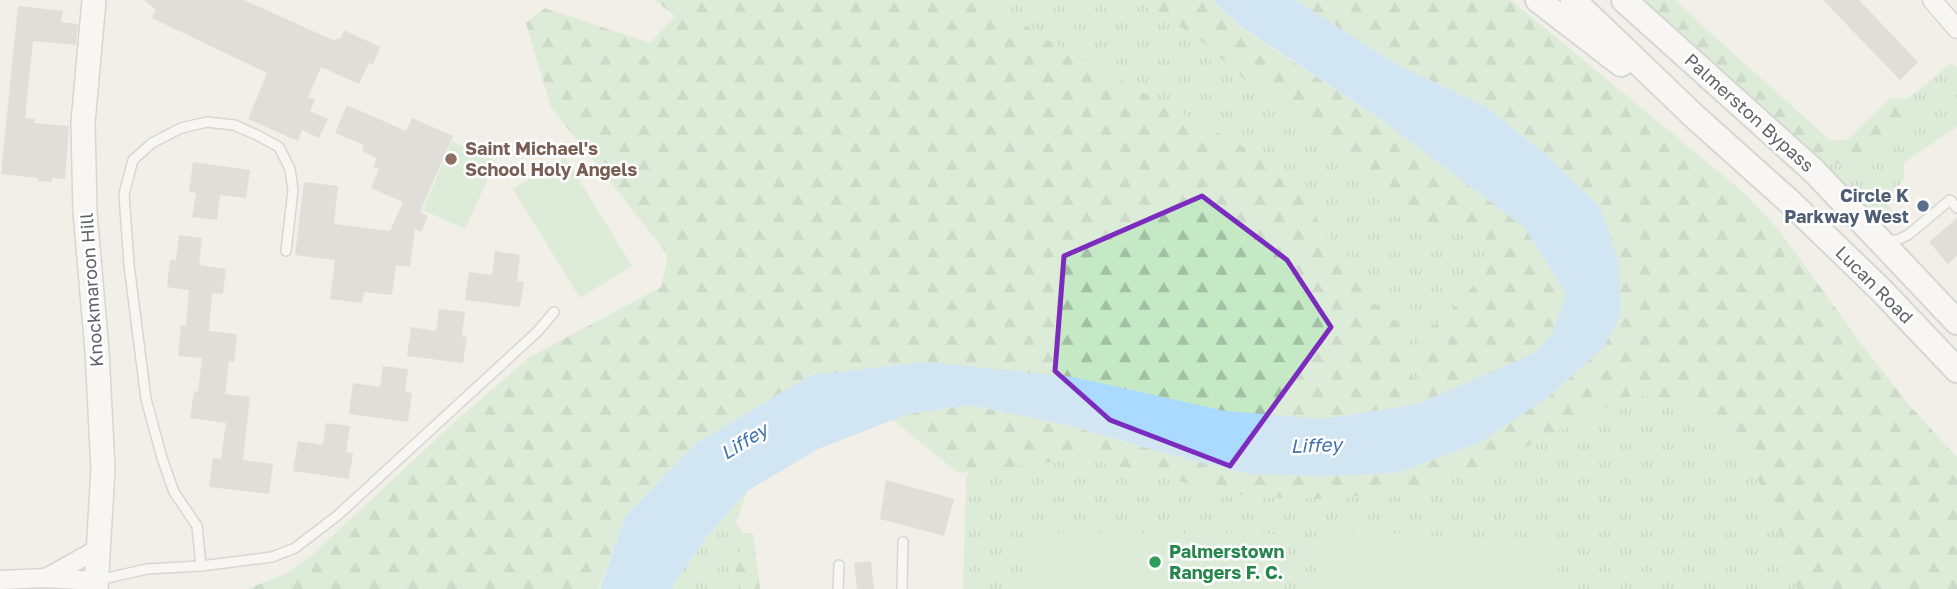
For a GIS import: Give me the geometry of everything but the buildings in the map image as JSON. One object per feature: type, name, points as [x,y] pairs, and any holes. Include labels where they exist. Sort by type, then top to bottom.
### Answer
[{"type":"main road","points":[[1538,0],[1695,117]]},
{"type":"main road","points":[[1573,0],[1695,117]]},
{"type":"main road","name":"Palmerston Bypass","points":[[1624,0],[1814,170],[1952,313]]},
{"type":"main road","name":"Lucan Road","points":[[1695,117],[1852,261],[1957,370]]},
{"type":"street","name":"Knockmaroon Hill","points":[[94,0],[83,122],[85,212],[97,351],[103,469],[98,586]]},
{"type":"street","points":[[1932,0],[1957,29]]},
{"type":"street","points":[[46,578],[99,549]]},
{"type":"street","points":[[9,583],[46,578],[98,586]]},
{"type":"lane","points":[[201,566],[197,526],[174,492],[146,399],[129,265],[124,194],[133,160],[152,143],[181,128],[207,122],[234,125],[279,147],[290,169],[292,190],[286,251]]},
{"type":"lane","points":[[1882,240],[1897,240],[1908,235],[1953,197],[1957,208]]},
{"type":"lane","points":[[98,586],[147,569],[201,566],[272,557],[295,548],[338,515],[537,332],[554,312]]},
{"type":"lane","points":[[902,589],[904,542]]},
{"type":"lane","points":[[838,589],[839,565]]},
{"type":"highlighted area","points":[[1202,196],[1287,260],[1331,327],[1230,466],[1110,420],[1055,371],[1064,256]]},
{"type":"green space","points":[[655,0],[986,0],[1066,51],[1246,148],[1295,183],[1371,301],[1402,325],[1418,400],[1420,333],[1444,320],[1477,281],[1492,250],[1450,229],[1401,215],[1349,156],[1307,120],[1245,80],[1203,42],[1139,0],[1213,0],[1240,27],[1379,118],[1525,228],[1566,294],[1552,334],[1535,353],[1418,404],[1324,419],[1220,413],[811,375],[695,444],[625,517],[599,589],[247,589],[288,573],[314,553],[459,418],[530,357],[661,287],[668,255],[551,107],[526,23],[544,8],[650,43],[675,16]]},
{"type":"green space","points":[[986,0],[1139,0],[1203,42],[1245,80],[1307,120],[1349,156],[1401,215],[1450,229],[1492,250],[1477,281],[1444,321],[1420,333],[1418,404],[1402,325],[1371,301],[1332,244],[1066,51]]},
{"type":"green space","points":[[1295,0],[1511,0],[1744,193],[1778,229],[1909,405],[1957,457],[1957,589],[1798,589],[1785,570],[1779,529],[1749,458],[1683,401],[1635,394],[1487,466],[1405,491],[1325,499],[1254,497],[1085,458],[958,473],[893,420],[908,414],[970,405],[1067,425],[1249,474],[1322,476],[1397,473],[1479,443],[1548,397],[1604,347],[1600,207],[1545,154],[1486,107],[1396,64]]},
{"type":"green space","points":[[1635,0],[1675,0],[1831,141],[1848,139],[1891,98],[1907,99],[1915,106],[1915,115],[1906,124],[1876,139],[1848,163],[1819,164]]},
{"type":"green space","points":[[1952,63],[1957,68],[1957,126],[1904,163],[1904,180],[1889,195],[1879,193],[1898,217],[1896,221],[1871,217],[1819,164],[1848,163],[1876,139],[1906,124],[1915,106],[1907,99]]},
{"type":"green space","points":[[452,141],[496,161],[465,229],[423,210]]},
{"type":"green space","points":[[565,157],[632,266],[580,298],[513,189]]},
{"type":"green space","points":[[1635,394],[1683,401],[1749,458],[1779,529],[1785,570],[1798,589],[963,589],[966,477],[971,471],[1085,458],[1190,484],[1325,499],[1405,491],[1487,466]]},
{"type":"green space","points":[[747,491],[736,523],[743,533],[753,533],[732,565],[743,589],[673,589],[673,585],[704,540]]},
{"type":"green space","name":"Palmerstown Rangers F. C.","points":[[1319,530],[1559,542],[1557,589],[1316,589]]},
{"type":"green space","name":"Palmerstown Rangers F. C.","points":[[1031,532],[1278,534],[1278,589],[1031,589]]},
{"type":"green space","points":[[753,533],[760,589],[743,589],[732,565]]},
{"type":"water","name":"Liffey","points":[[1213,0],[1295,0],[1396,64],[1486,107],[1545,154],[1600,207],[1619,263],[1620,316],[1604,347],[1548,397],[1479,443],[1397,473],[1322,476],[1249,474],[1067,425],[970,405],[908,414],[818,449],[747,491],[704,540],[673,585],[673,589],[600,589],[625,517],[695,444],[811,375],[926,362],[1073,377],[1225,411],[1324,419],[1418,404],[1535,353],[1552,334],[1566,294],[1525,228],[1379,118],[1240,26]]},
{"type":"place","name":"Saint Michael's School Holy Angels","points":[[451,159]]},
{"type":"place","name":"Circle K Parkway West","points":[[1923,206]]},
{"type":"place","name":"Palmerstown Rangers F. C.","points":[[1155,562]]}]
